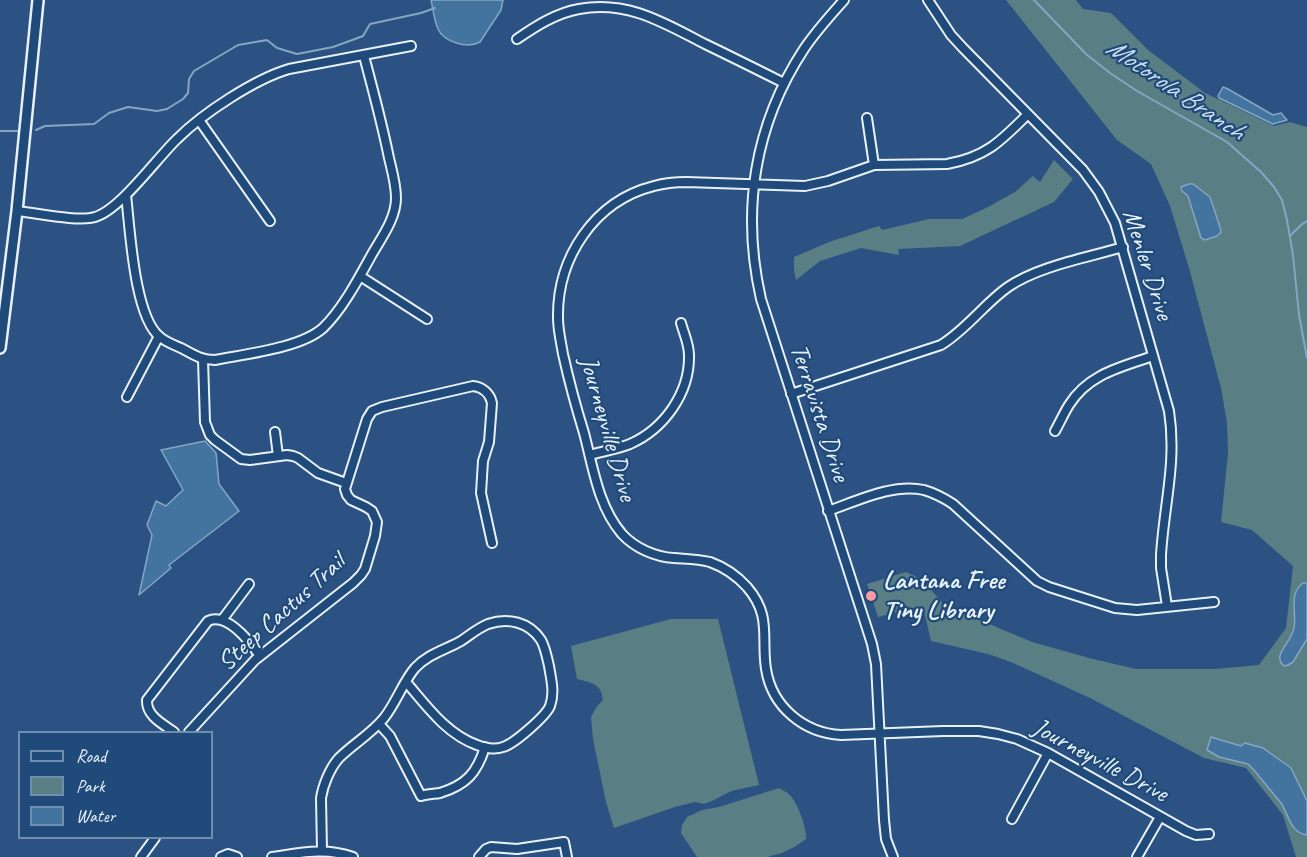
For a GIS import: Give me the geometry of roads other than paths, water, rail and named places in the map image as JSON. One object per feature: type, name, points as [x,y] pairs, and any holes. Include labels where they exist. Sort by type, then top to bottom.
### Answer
[{"type":"street","points":[[0,348],[17,211],[38,0]]},
{"type":"street","name":"Terravista Drive","points":[[844,0],[804,49],[784,83],[769,119],[753,184],[752,236],[758,284],[872,644],[876,664],[884,820],[886,839],[893,857]]},
{"type":"street","name":"Menler Drive","points":[[928,0],[951,35],[1091,180],[1112,216],[1123,247],[1169,411],[1172,468],[1161,555],[1167,606]]},
{"type":"street","points":[[517,39],[543,22],[567,11],[592,7],[616,8],[656,19],[784,83]]},
{"type":"street","points":[[17,211],[80,219],[104,213],[126,195],[175,140],[199,120],[235,95],[275,73],[411,46]]},
{"type":"street","points":[[126,195],[136,281],[150,324],[159,336],[203,360],[215,360],[294,344],[317,332],[335,314],[360,276],[392,219],[395,209],[395,184],[364,56]]},
{"type":"street","name":"Journeyville Drive","points":[[1028,114],[999,142],[967,160],[947,164],[874,165],[814,185],[686,182],[654,186],[615,204],[589,226],[565,269],[561,284],[558,320],[566,368],[601,499],[611,520],[629,541],[639,548],[663,557],[709,562],[734,574],[746,586],[754,596],[763,616],[765,660],[770,684],[789,714],[809,727],[830,734],[980,731],[1017,739],[1048,753],[1186,831],[1196,835],[1209,834]]},
{"type":"street","points":[[867,118],[874,165]]},
{"type":"street","points":[[199,120],[270,221]]},
{"type":"street","points":[[791,394],[941,345],[961,331],[997,295],[1020,279],[1052,267],[1123,247]]},
{"type":"street","points":[[360,276],[427,319]]},
{"type":"street","points":[[590,455],[630,444],[645,436],[671,411],[686,379],[688,364],[689,353],[681,323]]},
{"type":"street","points":[[127,397],[159,336]]},
{"type":"street","points":[[1055,431],[1070,404],[1092,381],[1112,369],[1153,356]]},
{"type":"street","points":[[203,360],[205,422],[210,435],[241,459],[287,455],[298,458],[318,473],[346,483],[367,419],[372,411],[456,390],[482,388],[492,403],[489,442],[483,461],[481,486],[492,543]]},
{"type":"street","points":[[275,432],[278,456]]},
{"type":"street","name":"Steep Cactus Trail","points":[[190,731],[260,656],[363,573],[377,527],[376,518],[369,508],[350,499],[345,491],[346,483]]},
{"type":"street","points":[[828,511],[885,492],[911,488],[924,490],[953,504],[1037,581],[1048,588],[1126,610],[1214,602]]},
{"type":"street","points":[[222,620],[249,584]]},
{"type":"street","points":[[173,731],[153,716],[148,709],[147,700],[207,622],[213,619],[222,620],[247,638],[260,656]]},
{"type":"street","points":[[322,850],[321,798],[332,768],[340,757],[379,724],[391,708],[411,672],[428,657],[487,625],[495,622],[515,622],[533,631],[541,640],[553,687],[551,705],[542,718],[511,744],[497,749],[472,743],[446,726],[406,682]]},
{"type":"street","points":[[379,724],[390,736],[421,796],[438,793],[462,784],[475,772],[485,747]]},
{"type":"street","points":[[1012,819],[1048,753]]},
{"type":"street","points":[[1137,857],[1160,817]]},
{"type":"street","points":[[141,857],[154,839]]},
{"type":"street","points":[[479,857],[486,849],[491,848],[517,849],[564,842],[567,857]]},
{"type":"street","points":[[272,857],[322,850],[353,857]]},
{"type":"street","points":[[222,857],[228,854],[237,857]]},
{"type":"water","points":[[431,0],[503,0],[501,10],[480,42],[469,45],[450,41],[441,34]]},
{"type":"water","points":[[1223,87],[1273,115],[1281,113],[1287,120],[1273,124],[1219,98]]},
{"type":"water","points":[[1193,184],[1210,197],[1221,232],[1217,236],[1205,240],[1201,238],[1188,196],[1181,187]]},
{"type":"water","points":[[205,441],[216,453],[219,484],[239,511],[169,565],[171,568],[139,595],[152,535],[147,525],[156,501],[166,506],[183,490],[161,450]]},
{"type":"water","points":[[1307,583],[1307,639],[1293,662],[1284,666],[1280,657],[1294,628],[1294,598],[1298,587]]},
{"type":"water","points":[[1211,737],[1241,746],[1245,743],[1263,748],[1291,768],[1307,801],[1307,835],[1301,834],[1293,827],[1281,803],[1248,764],[1219,757],[1207,750]]},
{"type":"waterway","name":"Motorola Branch","points":[[1034,0],[1086,54],[1110,73],[1227,142],[1261,172],[1274,187],[1282,200],[1287,220],[1307,358]]},
{"type":"waterway","points":[[36,130],[45,126],[94,124],[109,113],[128,107],[157,111],[167,109],[188,93],[189,79],[194,71],[238,45],[267,40],[277,48],[297,54],[333,47],[363,36],[370,24],[435,8]]},
{"type":"waterway","points":[[0,131],[19,131]]},
{"type":"waterway","points":[[1291,235],[1307,221]]},
{"type":"place","name":"Lantana Free Tiny Library","points":[[871,596]]}]
